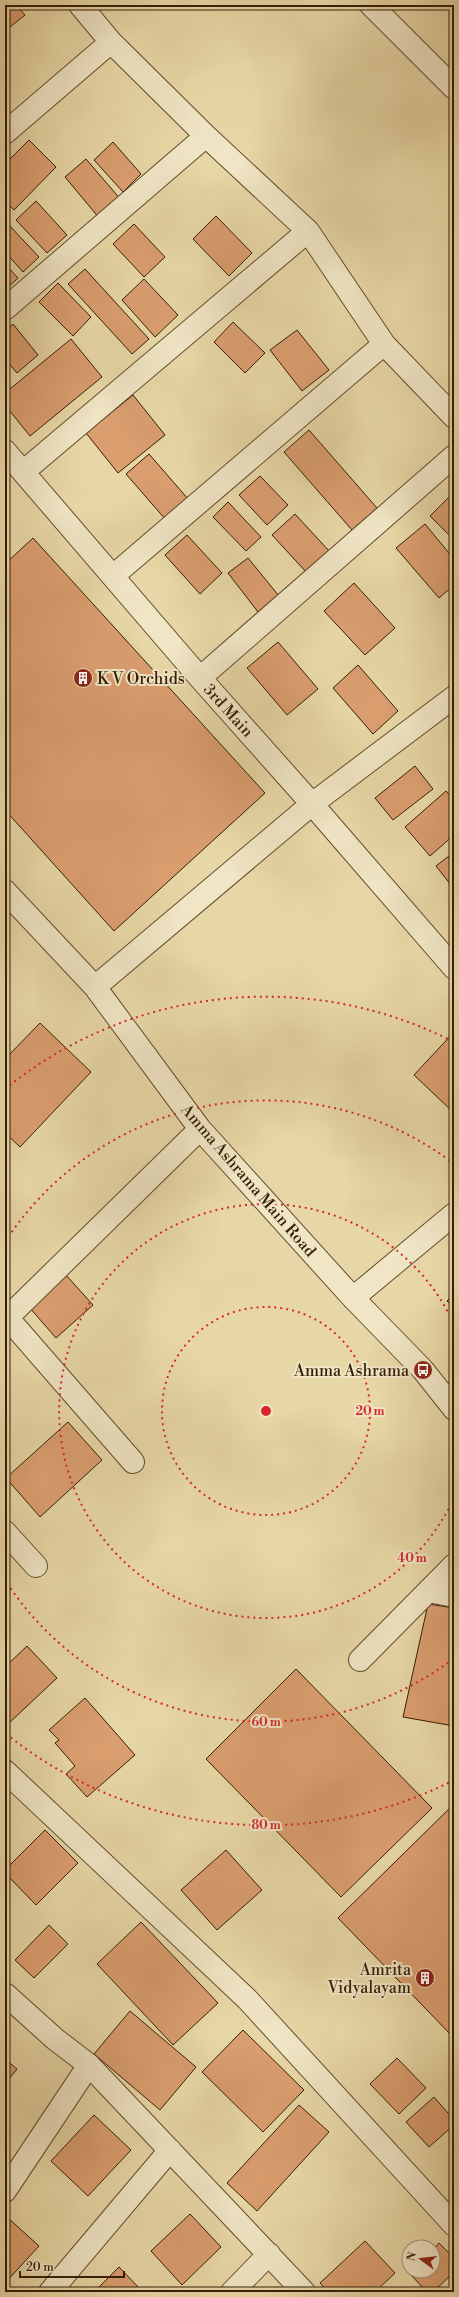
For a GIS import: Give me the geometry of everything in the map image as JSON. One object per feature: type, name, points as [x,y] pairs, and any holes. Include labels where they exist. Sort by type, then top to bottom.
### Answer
[{"type":"street","points":[[80,5],[111,42],[206,136],[308,231],[384,344],[454,417]]},
{"type":"street","points":[[371,5],[454,88]]},
{"type":"street","points":[[5,133],[111,42]]},
{"type":"street","points":[[5,309],[206,136]]},
{"type":"street","points":[[23,472],[308,231]]},
{"type":"street","points":[[113,576],[384,344]]},
{"type":"street","name":"3rd Main","points":[[5,452],[200,678],[312,804],[454,968]]},
{"type":"street","points":[[200,678],[454,456]]},
{"type":"street","points":[[95,987],[312,804],[454,697]]},
{"type":"street","name":"Amma Ashrama Main Road","points":[[5,891],[95,987],[200,1129],[353,1298],[423,1370],[454,1408]]},
{"type":"street","points":[[133,1462],[6,1318],[200,1129]]},
{"type":"street","points":[[353,1298],[454,1214]]},
{"type":"street","points":[[5,1532],[36,1566]]},
{"type":"street","points":[[360,1660],[454,1565]]},
{"type":"street","points":[[429,1591],[454,1596]]},
{"type":"street","points":[[5,1771],[247,1999],[454,2225]]},
{"type":"street","points":[[5,1994],[55,2039],[89,2065],[304,2292]]},
{"type":"street","points":[[5,2191],[89,2065]]},
{"type":"street","points":[[50,2292],[170,2150]]},
{"type":"street","points":[[232,2292],[269,2254]]},
{"type":"building","points":[[5,5],[16,5],[25,15],[5,31]]},
{"type":"building","points":[[29,140],[56,167],[14,210],[5,201],[5,164]]},
{"type":"building","points":[[113,142],[141,174],[123,192],[94,160]]},
{"type":"building","points":[[86,159],[122,201],[100,219],[65,177]]},
{"type":"building","points":[[36,201],[67,235],[47,253],[16,220]]},
{"type":"building","points":[[216,216],[252,253],[229,276],[193,239]]},
{"type":"building","points":[[8,224],[39,257],[23,272],[5,252],[5,226]]},
{"type":"building","points":[[134,224],[165,257],[144,277],[113,244]]},
{"type":"building","points":[[5,264],[18,278],[5,290]]},
{"type":"building","points":[[85,269],[149,339],[132,354],[68,284]]},
{"type":"building","points":[[144,279],[178,315],[155,337],[122,300]]},
{"type":"building","points":[[58,283],[91,317],[73,336],[39,302]]},
{"type":"building","points":[[233,322],[265,353],[245,373],[214,342]]},
{"type":"building","points":[[13,324],[38,355],[17,373],[5,359],[5,331]]},
{"type":"building","points":[[297,330],[329,370],[302,391],[270,350]]},
{"type":"building","points":[[71,339],[102,377],[30,436],[5,405],[5,393]]},
{"type":"building","points":[[133,395],[165,435],[118,473],[86,433]]},
{"type":"building","points":[[309,430],[377,508],[352,530],[284,452]]},
{"type":"building","points":[[149,454],[189,500],[166,520],[126,474]]},
{"type":"building","points":[[260,476],[288,505],[267,525],[239,495]]},
{"type":"building","points":[[454,492],[454,540],[430,516]]},
{"type":"building","points":[[228,502],[261,537],[246,551],[213,517]]},
{"type":"building","points":[[295,514],[331,553],[308,574],[272,535]]},
{"type":"building","points":[[425,524],[454,559],[454,585],[439,598],[396,548]]},
{"type":"building","points":[[187,535],[222,573],[200,594],[165,555]]},
{"type":"building","name":"K V Orchids","points":[[33,538],[265,793],[114,931],[5,810],[5,564]]},
{"type":"building","points":[[248,558],[279,596],[258,612],[228,573]]},
{"type":"building","points":[[354,583],[395,628],[365,655],[324,611]]},
{"type":"building","points":[[278,642],[318,689],[287,715],[247,668]]},
{"type":"building","points":[[358,665],[398,711],[373,734],[333,688]]},
{"type":"building","points":[[415,766],[433,789],[393,820],[375,798]]},
{"type":"building","points":[[446,791],[454,800],[454,835],[430,856],[405,827]]},
{"type":"building","points":[[454,852],[454,889],[436,866]]},
{"type":"building","points":[[40,1023],[91,1072],[20,1147],[5,1133],[5,1059]]},
{"type":"building","points":[[454,1032],[454,1111],[453,1112],[414,1075]]},
{"type":"building","points":[[65,1274],[93,1305],[56,1338],[29,1307]]},
{"type":"building","points":[[454,1294],[454,1308],[447,1301]]},
{"type":"building","points":[[68,1422],[102,1460],[40,1517],[6,1478]]},
{"type":"building","points":[[428,1604],[454,1608],[454,1726],[403,1717]]},
{"type":"building","points":[[27,1646],[57,1678],[8,1724],[5,1721],[5,1667]]},
{"type":"building","points":[[296,1669],[432,1808],[341,1897],[206,1759]]},
{"type":"building","points":[[85,1698],[135,1755],[87,1797],[66,1774],[75,1766],[55,1743],[59,1740],[49,1730]]},
{"type":"building","name":"Amrita Vidyalayam","points":[[454,1804],[454,2038],[338,1918]]},
{"type":"building","points":[[45,1830],[78,1863],[36,1905],[5,1873],[5,1870]]},
{"type":"building","points":[[226,1850],[262,1890],[217,1930],[181,1890]]},
{"type":"building","points":[[141,1922],[218,2003],[173,2045],[97,1964]]},
{"type":"building","points":[[49,1925],[68,1944],[34,1978],[15,1960]]},
{"type":"building","points":[[130,2011],[196,2067],[160,2110],[94,2054]]},
{"type":"building","points":[[243,2030],[304,2090],[263,2132],[202,2072]]},
{"type":"building","points":[[397,2058],[426,2088],[399,2114],[370,2084]]},
{"type":"building","points":[[5,2059],[17,2069],[5,2084]]},
{"type":"building","points":[[434,2097],[454,2120],[454,2125],[429,2147],[406,2122]]},
{"type":"building","points":[[299,2105],[329,2132],[257,2211],[227,2183]]},
{"type":"building","points":[[94,2115],[131,2150],[88,2196],[51,2161]]},
{"type":"building","points":[[190,2214],[221,2247],[182,2285],[151,2251]]},
{"type":"building","points":[[7,2217],[39,2246],[5,2283],[5,2220]]},
{"type":"building","points":[[365,2241],[395,2273],[375,2292],[328,2292],[320,2283]]},
{"type":"building","points":[[441,2245],[454,2258],[454,2272],[433,2292],[427,2292],[415,2279],[441,2279]]},
{"type":"building","points":[[119,2267],[143,2292],[94,2292]]},
{"type":"building","points":[[454,2283],[454,2292],[445,2292]]},
{"type":"place","name":"K V Orchids","points":[[83,678]]},
{"type":"place","name":"Amma Ashrama","points":[[423,1370]]},
{"type":"place","name":"Amrita Vidyalayam","points":[[425,1978]]}]
